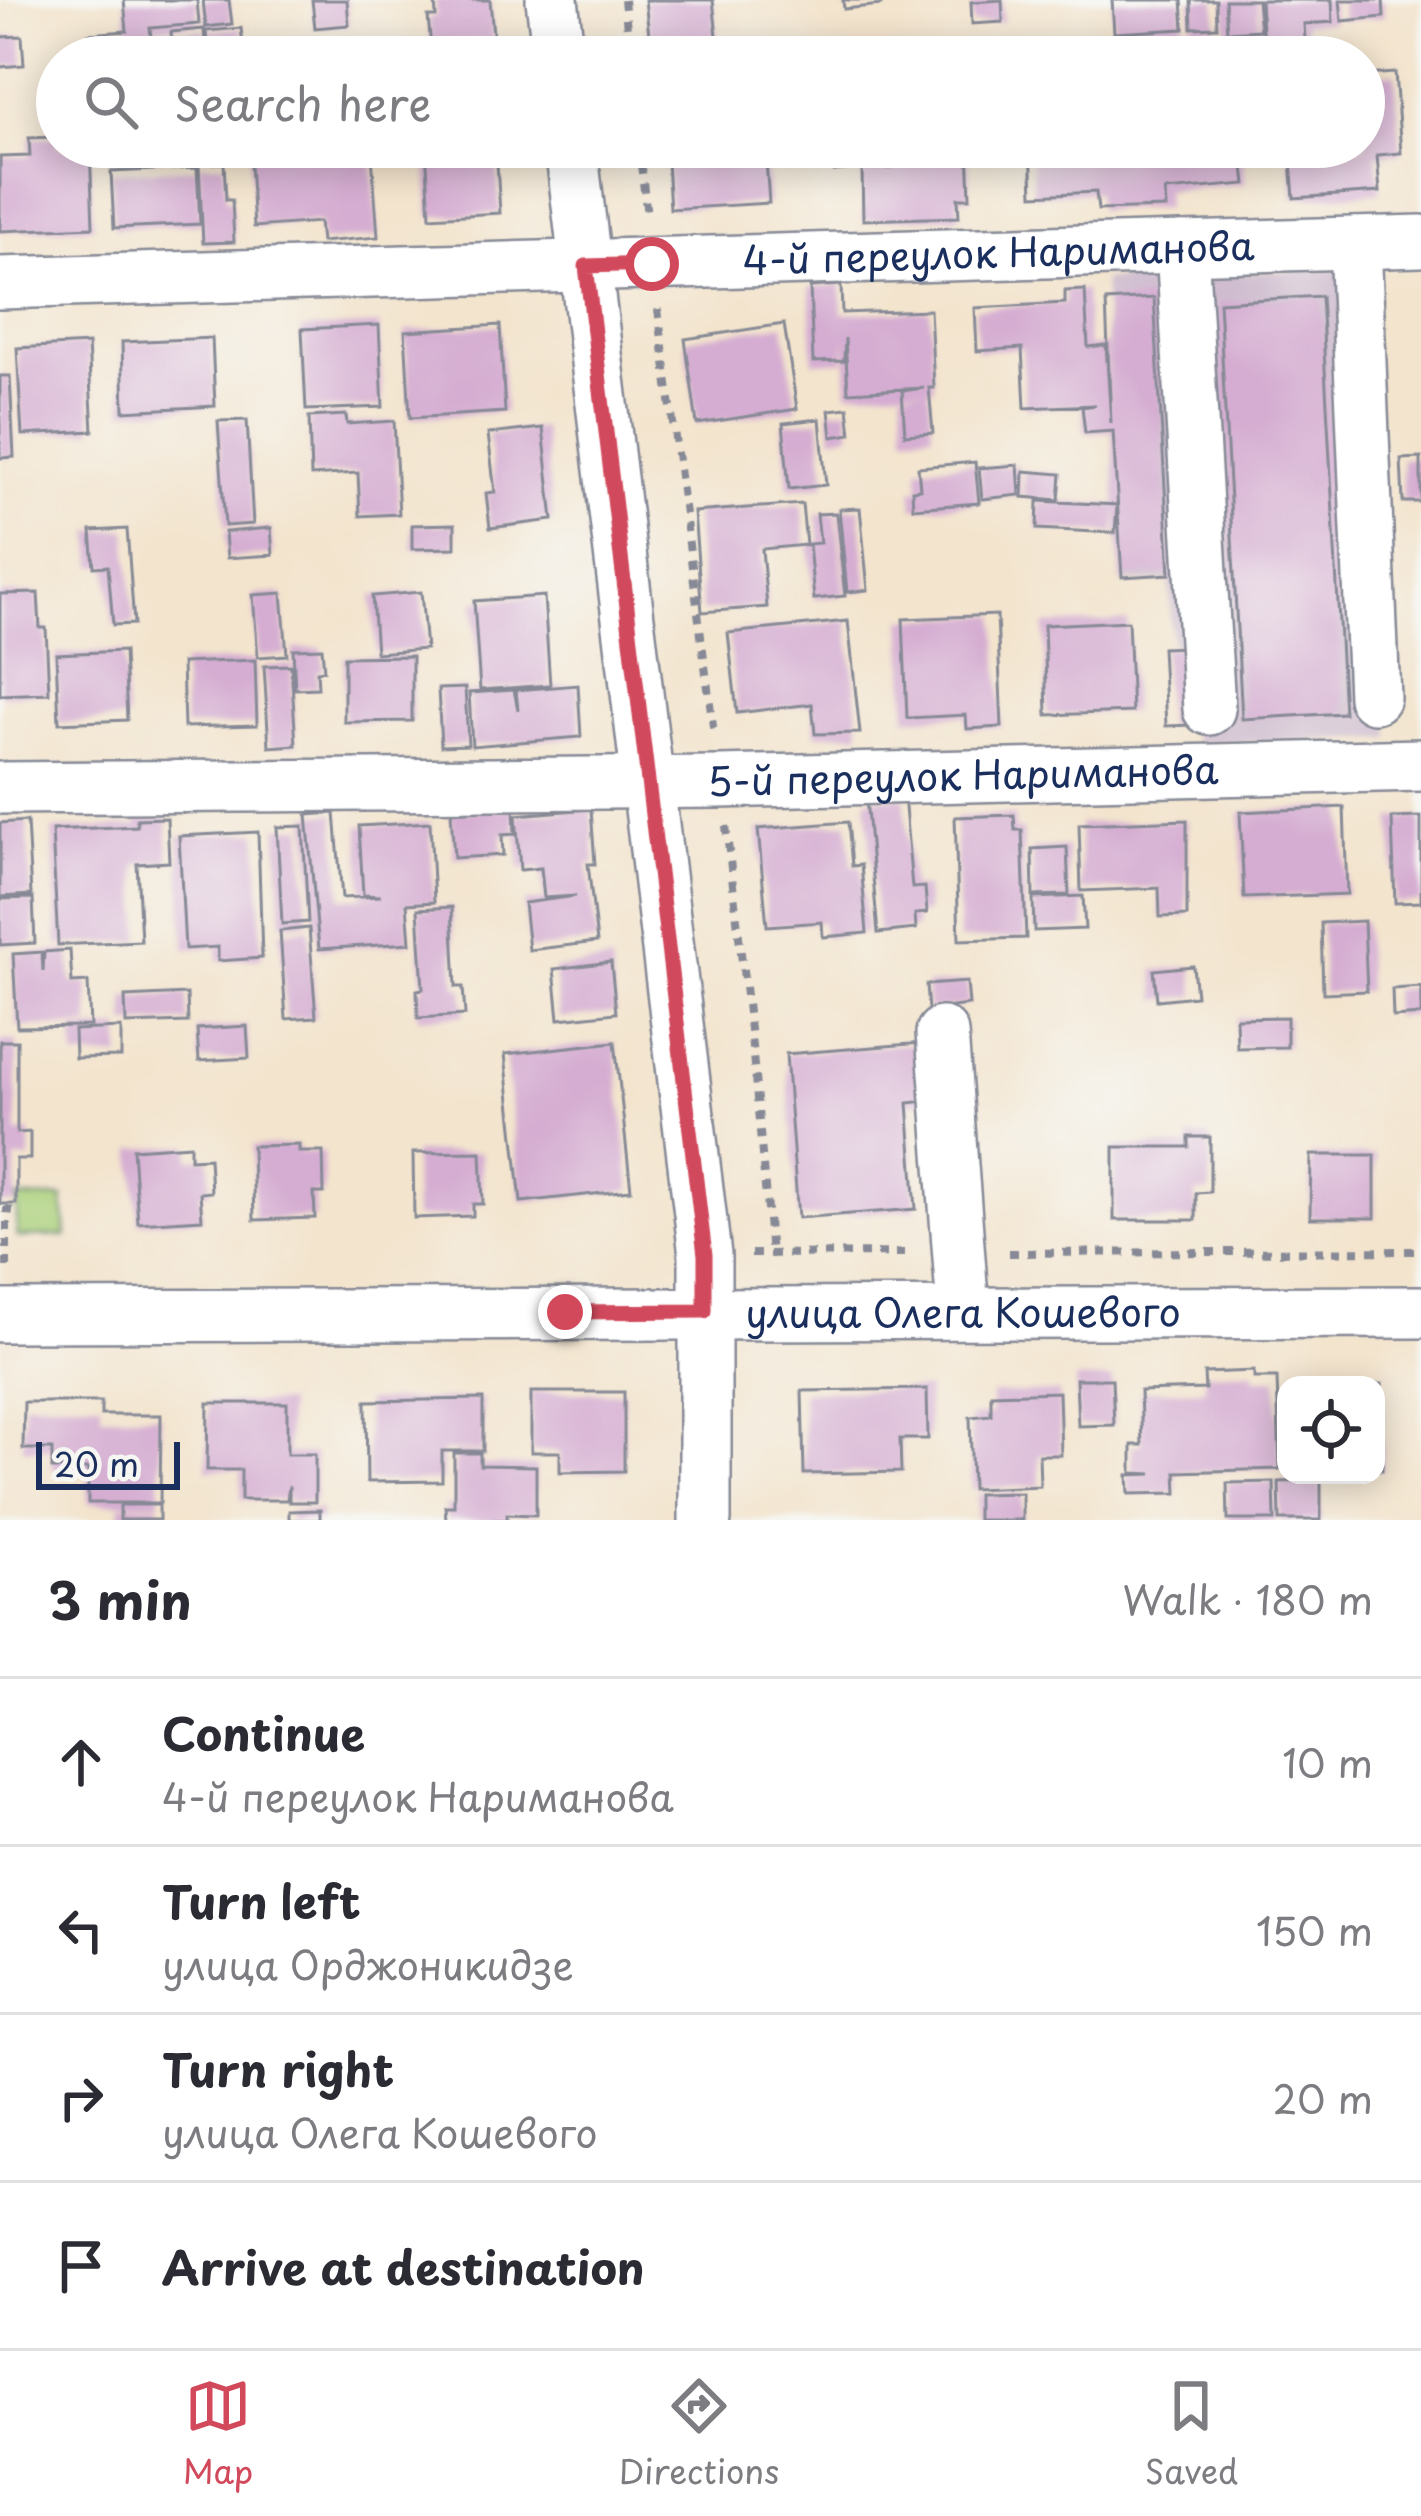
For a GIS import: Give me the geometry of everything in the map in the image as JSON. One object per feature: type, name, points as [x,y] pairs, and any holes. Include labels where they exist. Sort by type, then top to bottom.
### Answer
[{"type":"street","points":[[552,0],[556,36]]},
{"type":"street","points":[[574,168],[705,1255],[705,1520]]},
{"type":"street","name":"4-й переулок Нариманова","points":[[0,284],[1421,241]]},
{"type":"street","points":[[1354,243],[1374,697]]},
{"type":"street","points":[[1182,248],[1209,709]]},
{"type":"street","name":"5-й переулок Нариманова","points":[[0,788],[720,782],[1421,765]]},
{"type":"street","points":[[942,1034],[963,1311]]},
{"type":"street","name":"улица Олега Кошевого","points":[[0,1316],[1421,1312]]},
{"type":"path","points":[[623,0],[627,36]]},
{"type":"path","points":[[641,168],[753,1054],[771,1254],[1421,1251]]},
{"type":"shaded area","points":[[1365,267],[1390,738],[1194,743],[1189,646],[1172,646],[1169,581],[1121,583],[1103,280]]},
{"type":"green space","points":[[17,1198],[63,1198],[66,1236],[17,1237]]},
{"type":"building","points":[[124,0],[197,0],[199,24],[150,28],[151,36],[89,36],[127,31]]},
{"type":"building","points":[[203,0],[229,0],[232,24],[206,27]]},
{"type":"building","points":[[312,0],[347,0],[349,25],[315,28]]},
{"type":"building","points":[[435,0],[490,0],[493,36],[430,36],[428,17],[436,17]]},
{"type":"building","points":[[645,0],[713,0],[717,36],[649,36]]},
{"type":"building","points":[[843,0],[881,0],[881,5],[844,9]]},
{"type":"building","points":[[1002,0],[1003,22],[972,24],[971,2]]},
{"type":"building","points":[[1112,0],[1182,0],[1184,29],[1114,33]]},
{"type":"building","points":[[1191,0],[1216,0],[1217,27],[1192,28]]},
{"type":"building","points":[[1225,0],[1257,0],[1260,30],[1227,32]]},
{"type":"building","points":[[1260,0],[1332,0],[1333,22],[1304,24],[1305,36],[1263,36]]},
{"type":"building","points":[[1340,0],[1383,0],[1384,17],[1342,21]]},
{"type":"building","points":[[241,28],[242,36],[206,36],[206,31]]},
{"type":"building","points":[[204,29],[204,36],[171,36],[171,32]]},
{"type":"building","points":[[22,36],[24,65],[0,67],[0,37]]},
{"type":"building","points":[[1395,73],[1401,153],[1385,154],[1385,74]]},
{"type":"building","points":[[29,138],[36,138],[36,168],[91,168],[93,227],[0,231],[0,157],[30,156]]},
{"type":"building","points":[[197,168],[200,224],[114,228],[111,172]]},
{"type":"building","points":[[199,168],[224,168],[234,242],[203,243]]},
{"type":"building","points":[[250,168],[373,168],[378,237],[321,242],[319,222],[254,227]]},
{"type":"building","points":[[427,168],[497,168],[500,213],[430,217]]},
{"type":"building","points":[[667,168],[766,168],[769,203],[670,209]]},
{"type":"building","points":[[862,168],[969,168],[970,198],[958,198],[959,217],[863,220]]},
{"type":"building","points":[[1032,168],[1244,168],[1246,184],[1165,191],[1166,208],[1098,210],[1096,192],[1033,195]]},
{"type":"building","points":[[1292,168],[1378,168],[1380,192],[1294,198]]},
{"type":"building","points":[[841,285],[842,313],[930,310],[933,433],[905,435],[902,391],[924,388],[848,392],[845,338],[844,361],[813,362],[810,287]]},
{"type":"building","points":[[1085,290],[1088,347],[1106,345],[1111,423],[1106,301],[1154,298],[1170,574],[1122,577],[1113,431],[1085,433],[1082,407],[1096,405],[1025,408],[1022,348],[977,351],[975,308],[1065,303],[1065,291]]},
{"type":"building","points":[[1321,296],[1344,713],[1242,719],[1219,302]]},
{"type":"building","points":[[784,324],[797,409],[697,424],[685,339]]},
{"type":"building","points":[[379,325],[383,407],[306,410],[302,329]]},
{"type":"building","points":[[500,325],[505,412],[410,418],[405,331]]},
{"type":"building","points":[[212,338],[215,406],[124,411],[122,342]]},
{"type":"building","points":[[88,344],[93,431],[22,435],[17,348]]},
{"type":"building","points":[[0,376],[10,376],[14,457],[0,458]]},
{"type":"building","points":[[848,408],[851,434],[832,437],[829,410]]},
{"type":"building","points":[[346,415],[347,424],[394,421],[399,514],[360,516],[358,473],[311,476],[309,417]]},
{"type":"building","points":[[820,419],[826,485],[789,489],[783,423]]},
{"type":"building","points":[[247,420],[253,524],[225,526],[218,421]]},
{"type":"building","points":[[543,428],[553,520],[490,528],[486,493],[495,492],[488,434]]},
{"type":"building","points":[[1421,458],[1421,502],[1403,502],[1401,459]]},
{"type":"building","points":[[975,462],[979,503],[913,508],[912,490],[920,489],[918,467]]},
{"type":"building","points":[[1018,465],[1020,495],[982,499],[979,468]]},
{"type":"building","points":[[1024,471],[1061,474],[1059,500],[1023,497]]},
{"type":"building","points":[[1038,501],[1117,505],[1115,533],[1037,529]]},
{"type":"building","points":[[802,504],[806,545],[762,549],[767,607],[702,612],[694,512]]},
{"type":"building","points":[[860,508],[868,590],[847,592],[839,509]]},
{"type":"building","points":[[836,513],[845,596],[814,599],[809,544],[820,543],[817,514]]},
{"type":"building","points":[[455,524],[455,548],[412,549],[412,525]]},
{"type":"building","points":[[271,528],[273,555],[227,558],[225,532]]},
{"type":"building","points":[[127,529],[134,624],[113,625],[108,566],[94,567],[91,531]]},
{"type":"building","points":[[421,592],[426,649],[376,653],[372,596]]},
{"type":"building","points":[[38,593],[40,628],[46,628],[49,693],[0,695],[0,594]]},
{"type":"building","points":[[282,593],[287,655],[258,657],[253,595]]},
{"type":"building","points":[[544,596],[550,685],[480,690],[474,601]]},
{"type":"building","points":[[997,615],[1002,727],[967,729],[966,715],[907,718],[903,619]]},
{"type":"building","points":[[848,621],[860,733],[815,734],[812,704],[737,713],[728,633]]},
{"type":"building","points":[[1128,621],[1132,712],[1047,715],[1044,625]]},
{"type":"building","points":[[1188,647],[1192,725],[1166,726],[1162,648]]},
{"type":"building","points":[[322,648],[324,670],[317,671],[318,688],[295,689],[293,649]]},
{"type":"building","points":[[124,651],[127,720],[59,723],[56,654]]},
{"type":"building","points":[[412,656],[412,721],[344,722],[344,657]]},
{"type":"building","points":[[255,660],[257,725],[184,727],[182,663]]},
{"type":"building","points":[[291,665],[296,745],[269,747],[264,666]]},
{"type":"building","points":[[578,685],[581,737],[472,746],[469,693],[514,690],[518,710],[516,690]]},
{"type":"building","points":[[465,688],[468,745],[441,746],[438,689]]},
{"type":"building","points":[[904,796],[912,888],[925,887],[927,913],[915,914],[916,929],[878,933],[866,799]]},
{"type":"building","points":[[1344,807],[1347,894],[1244,898],[1240,812]]},
{"type":"building","points":[[514,808],[515,834],[502,835],[503,855],[454,858],[451,812]]},
{"type":"building","points":[[591,809],[595,864],[588,864],[597,942],[529,950],[524,903],[576,896],[544,898],[541,868],[520,870],[516,815]]},
{"type":"building","points":[[335,813],[342,898],[381,896],[363,895],[359,826],[430,822],[434,902],[407,904],[410,943],[319,949],[307,815]]},
{"type":"building","points":[[1014,815],[1015,830],[1022,830],[1026,938],[959,940],[955,817]]},
{"type":"building","points":[[1421,817],[1421,902],[1395,903],[1392,818]]},
{"type":"building","points":[[167,818],[169,862],[137,864],[141,941],[58,945],[52,830],[137,826],[137,819]]},
{"type":"building","points":[[1187,820],[1187,916],[1160,917],[1159,888],[1081,891],[1079,824]]},
{"type":"building","points":[[27,821],[31,895],[0,897],[0,823]]},
{"type":"building","points":[[848,822],[852,866],[861,865],[867,933],[823,937],[822,922],[767,926],[758,829]]},
{"type":"building","points":[[303,826],[308,922],[282,924],[277,827]]},
{"type":"building","points":[[258,832],[262,958],[218,961],[218,947],[185,949],[179,836]]},
{"type":"building","points":[[1067,847],[1069,895],[1033,896],[1032,849]]},
{"type":"building","points":[[1083,896],[1085,929],[1034,931],[1033,898]]},
{"type":"building","points":[[33,898],[35,943],[0,945],[0,899]]},
{"type":"building","points":[[452,907],[456,987],[463,987],[465,1015],[418,1018],[417,990],[423,989],[418,909]]},
{"type":"building","points":[[1364,921],[1367,991],[1323,993],[1321,923]]},
{"type":"building","points":[[309,928],[316,1017],[286,1019],[280,931]]},
{"type":"building","points":[[70,950],[72,983],[88,982],[90,1026],[17,1027],[13,954],[42,952],[43,971],[44,952]]},
{"type":"building","points":[[611,962],[616,1013],[559,1019],[554,969]]},
{"type":"building","points":[[1193,966],[1196,996],[1157,1000],[1154,970]]},
{"type":"building","points":[[967,982],[969,1005],[928,1010],[926,985]]},
{"type":"building","points":[[1421,987],[1421,1015],[1393,1017],[1392,989]]},
{"type":"building","points":[[187,994],[188,1022],[126,1024],[125,997]]},
{"type":"building","points":[[1287,1017],[1287,1047],[1237,1048],[1236,1018]]},
{"type":"building","points":[[247,1026],[249,1058],[199,1061],[197,1029]]},
{"type":"building","points":[[121,1028],[121,1057],[75,1058],[74,1030]]},
{"type":"building","points":[[0,1041],[17,1041],[17,1133],[30,1132],[30,1159],[16,1159],[16,1204],[0,1204]]},
{"type":"building","points":[[615,1042],[631,1190],[521,1202],[505,1054]]},
{"type":"building","points":[[922,1043],[927,1101],[908,1103],[916,1209],[798,1218],[786,1054]]},
{"type":"building","points":[[1189,1137],[1210,1137],[1210,1192],[1196,1193],[1196,1220],[1114,1220],[1114,1147],[1189,1147]]},
{"type":"building","points":[[190,1145],[190,1159],[209,1158],[211,1192],[200,1193],[202,1219],[138,1223],[133,1149]]},
{"type":"building","points":[[299,1145],[299,1152],[323,1152],[324,1193],[314,1193],[315,1218],[254,1220],[252,1146]]},
{"type":"building","points":[[481,1152],[483,1204],[473,1204],[473,1216],[414,1218],[413,1153]]},
{"type":"building","points":[[1311,1155],[1375,1155],[1375,1218],[1310,1218]]},
{"type":"building","points":[[1254,1371],[1254,1378],[1277,1378],[1277,1469],[1176,1472],[1177,1493],[1129,1494],[1128,1475],[1152,1474],[1132,1473],[1132,1445],[1142,1445],[1140,1391],[1205,1389],[1204,1373]]},
{"type":"building","points":[[1076,1379],[1112,1379],[1114,1425],[1078,1426]]},
{"type":"building","points":[[927,1389],[928,1439],[900,1439],[901,1472],[804,1474],[802,1391]]},
{"type":"building","points":[[531,1392],[624,1392],[624,1471],[560,1472],[560,1452],[531,1452]]},
{"type":"building","points":[[1059,1392],[1061,1455],[1039,1455],[1040,1486],[972,1489],[970,1417],[991,1415],[991,1394]]},
{"type":"building","points":[[483,1399],[483,1451],[442,1451],[442,1481],[367,1482],[366,1401]]},
{"type":"building","points":[[24,1402],[101,1402],[101,1415],[161,1415],[160,1503],[88,1503],[88,1471],[102,1469],[52,1469],[52,1449],[23,1449]]},
{"type":"building","points":[[208,1403],[287,1403],[287,1454],[315,1454],[315,1502],[289,1502],[289,1486],[287,1500],[241,1500],[241,1470],[207,1470]]},
{"type":"building","points":[[454,1453],[480,1453],[480,1465],[536,1466],[536,1515],[446,1520],[445,1506],[454,1506]]},
{"type":"building","points":[[1274,1482],[1275,1520],[1228,1520],[1227,1483]]},
{"type":"building","points":[[1279,1484],[1321,1484],[1321,1520],[1280,1520]]},
{"type":"building","points":[[1022,1493],[1022,1520],[977,1520],[977,1494]]},
{"type":"building","points":[[120,1505],[159,1505],[159,1520],[120,1520]]},
{"type":"building","points":[[320,1510],[320,1520],[289,1520],[289,1511]]},
{"type":"route","points":[[565,1312],[705,1311],[705,1255],[586,266],[652,264]]}]
